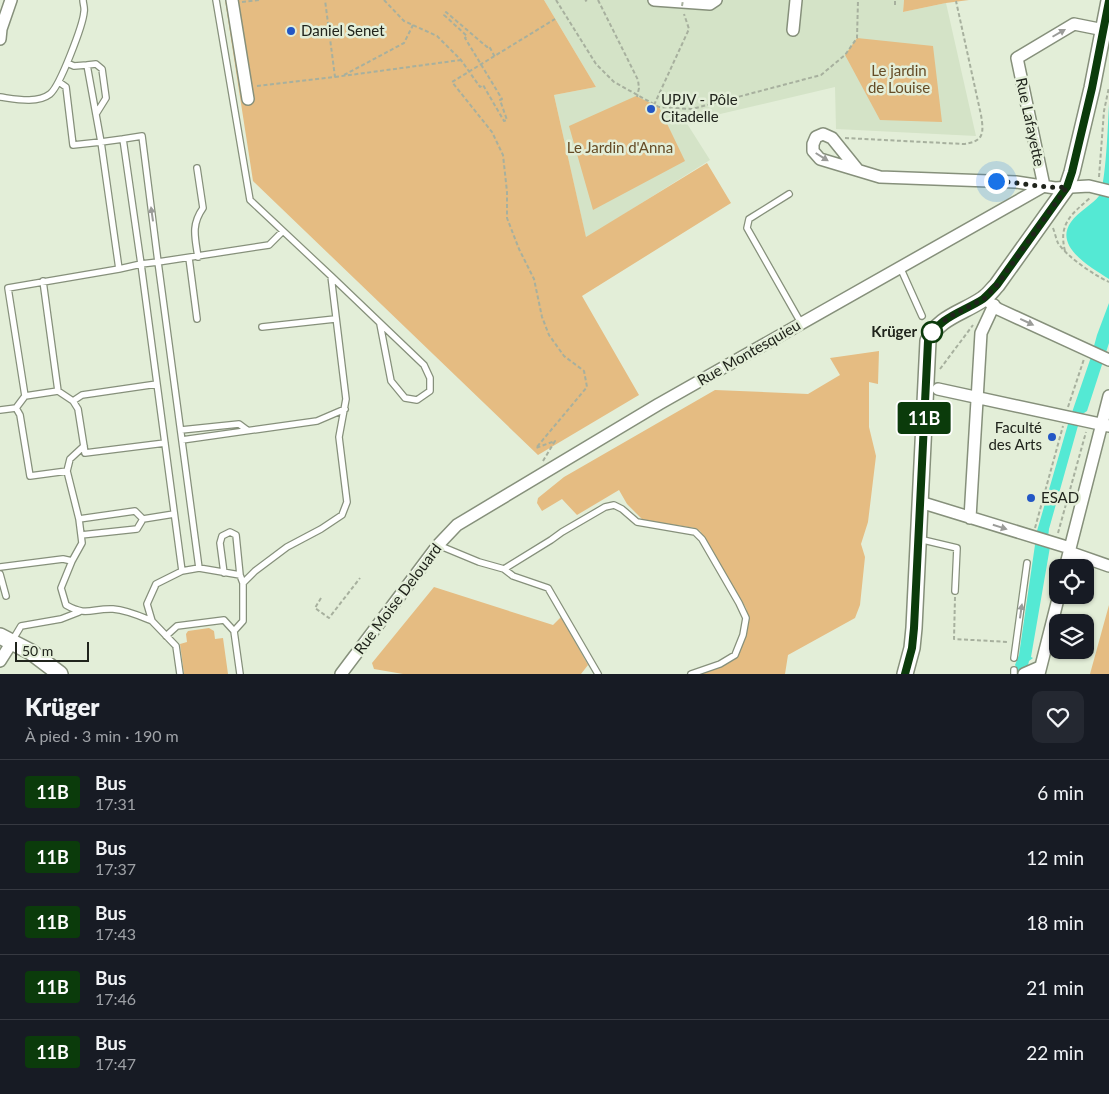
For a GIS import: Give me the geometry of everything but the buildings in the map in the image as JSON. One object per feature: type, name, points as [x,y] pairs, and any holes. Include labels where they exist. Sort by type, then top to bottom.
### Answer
[{"type":"street","points":[[0,39],[1,29],[11,0]]},
{"type":"street","points":[[654,0],[710,4],[716,0]]},
{"type":"street","points":[[793,30],[796,0]]},
{"type":"street","points":[[236,1],[248,99]]},
{"type":"street","points":[[970,518],[981,333],[989,302],[997,285],[1067,187],[1077,153],[1109,1]]},
{"type":"street","name":"Rue Lafayette","points":[[1044,186],[1017,58],[1074,24],[1104,30]]},
{"type":"street","points":[[856,169],[832,138],[823,134],[816,137],[812,144],[814,151],[820,159],[880,177],[1016,182],[1055,188],[1077,186],[1109,190]]},
{"type":"street","name":"Rue Montesquieu","points":[[456,526],[651,408],[1044,186]]},
{"type":"street","points":[[905,674],[912,648],[914,628],[928,341],[932,332],[939,324],[989,302],[1108,360]]},
{"type":"street","points":[[938,389],[1105,425]]},
{"type":"street","points":[[1067,559],[1105,425],[1109,396]]},
{"type":"street","points":[[920,502],[1033,539],[1053,542],[1109,566]]},
{"type":"street","name":"Rue Moise Delouard","points":[[341,674],[438,545],[456,526]]},
{"type":"street","points":[[1027,672],[1055,604]]},
{"type":"street","points":[[0,660],[6,639],[31,652],[60,674]]},
{"type":"lane","points":[[0,97],[38,99],[50,94],[59,82],[67,63],[84,11],[83,0]]},
{"type":"lane","points":[[216,0],[250,200],[424,365],[430,378],[430,391],[417,400],[405,398],[390,380],[380,324]]},
{"type":"lane","points":[[67,63],[74,66],[96,64],[102,68],[106,98],[96,114]]},
{"type":"lane","points":[[88,65],[119,269]]},
{"type":"lane","points":[[59,82],[66,87],[73,145],[142,136],[199,568]]},
{"type":"lane","points":[[123,139],[182,570]]},
{"type":"lane","points":[[197,168],[203,208],[197,216],[194,228],[198,256]]},
{"type":"lane","points":[[789,194],[749,219],[747,228],[801,323]]},
{"type":"lane","points":[[25,396],[8,288],[141,264],[269,245],[282,232]]},
{"type":"lane","points":[[189,258],[197,319]]},
{"type":"lane","points":[[900,267],[922,316]]},
{"type":"lane","points":[[243,583],[255,571],[287,547],[321,529],[342,515],[347,502],[339,437],[346,399],[331,276]]},
{"type":"lane","points":[[43,281],[58,391]]},
{"type":"lane","points":[[262,327],[335,319]]},
{"type":"lane","points":[[73,401],[82,396],[157,384]]},
{"type":"lane","points":[[0,410],[16,408],[25,396],[58,391],[73,401],[78,409],[85,453],[165,443]]},
{"type":"lane","points":[[16,408],[20,415],[30,476],[67,471]]},
{"type":"lane","points":[[182,440],[317,421],[345,409]]},
{"type":"lane","points":[[181,430],[239,424],[247,430]]},
{"type":"lane","points":[[79,612],[66,605],[61,588],[82,542],[79,518],[67,471],[70,459],[84,446]]},
{"type":"lane","points":[[504,568],[605,507],[614,505],[622,509],[637,522],[695,532],[702,540],[740,603],[746,618],[743,635],[735,654],[720,664],[691,674]]},
{"type":"lane","points":[[79,518],[135,511],[143,518],[174,514]]},
{"type":"lane","points":[[82,535],[137,529],[143,518]]},
{"type":"lane","points":[[224,572],[220,543],[222,536],[230,532],[236,535],[240,575],[243,583],[244,621],[234,631]]},
{"type":"lane","points":[[919,539],[957,548],[955,591]]},
{"type":"lane","points":[[438,545],[479,562],[504,568],[513,576],[548,588],[598,674]]},
{"type":"lane","points":[[0,568],[64,558],[72,561]]},
{"type":"lane","points":[[1014,658],[1027,564]]},
{"type":"lane","points":[[152,621],[147,604],[156,584],[182,570],[199,568],[240,575]]},
{"type":"lane","points":[[0,574],[6,596]]},
{"type":"lane","points":[[6,639],[21,626],[61,619],[79,612],[114,609],[132,613],[152,621],[176,646],[180,674]]},
{"type":"lane","points":[[166,636],[177,626],[224,620],[234,631],[240,674]]},
{"type":"path","points":[[236,1],[259,0]]},
{"type":"path","points":[[325,0],[335,77]]},
{"type":"path","points":[[384,0],[404,22],[437,36],[461,60],[468,73],[480,87],[482,85],[504,121],[507,120],[500,100],[502,99],[465,38],[467,36],[444,15],[446,12],[487,47],[489,46],[495,57]]},
{"type":"path","points":[[556,0],[596,64],[614,82],[659,107],[692,109],[820,75],[845,55],[857,38],[858,0]]},
{"type":"path","points":[[598,0],[638,80],[638,97]]},
{"type":"path","points":[[654,105],[689,29],[682,6],[683,0]]},
{"type":"path","points":[[895,0],[895,5]]},
{"type":"path","points":[[832,138],[963,144],[974,143],[981,138],[982,122],[956,2]]},
{"type":"path","points":[[543,472],[540,465],[555,441],[536,448],[587,387],[584,371],[564,356],[549,335],[542,317],[534,279],[519,249],[507,218],[507,192],[502,155],[492,132],[452,82],[555,19]]},
{"type":"path","points":[[343,76],[404,42],[413,25]]},
{"type":"path","points":[[254,86],[461,60]]},
{"type":"path","points":[[1065,251],[1063,240],[1067,220],[1095,194],[1097,188],[1104,111],[1109,87]]},
{"type":"path","points":[[1048,212],[1058,243],[1087,269],[1109,282]]},
{"type":"path","points":[[938,371],[978,318]]},
{"type":"path","points":[[1033,539],[1068,416],[1089,351]]},
{"type":"path","points":[[1053,542],[1086,420]]},
{"type":"path","points":[[321,598],[316,608],[329,618],[360,578]]},
{"type":"path","points":[[955,591],[954,639],[1017,642]]},
{"type":"shaded area","name":"UPJV - Pôle Citadelle","points":[[544,0],[904,0],[903,12],[946,3],[976,136],[836,129],[835,87],[686,122],[710,160],[586,238],[554,95],[596,87]]},
{"type":"green space","points":[[225,0],[544,0],[596,87],[554,95],[586,237],[707,163],[731,203],[582,296],[639,395],[538,455],[253,181]]},
{"type":"green space","points":[[904,0],[969,0],[903,12]]},
{"type":"green space","name":"Le jardin de Louise","points":[[857,38],[933,46],[942,122],[880,120],[845,55]]},
{"type":"green space","name":"Le Jardin d'Anna","points":[[636,96],[659,107],[685,161],[593,210],[569,126]]},
{"type":"green space","points":[[879,351],[878,384],[869,382],[869,427],[876,456],[868,522],[861,544],[865,557],[860,605],[855,618],[788,655],[785,674],[700,674],[734,660],[741,650],[749,621],[746,608],[700,531],[695,528],[643,520],[627,504],[619,490],[577,515],[562,499],[542,511],[537,503],[538,498],[564,477],[715,390],[808,394],[840,375],[830,358]]},
{"type":"green space","points":[[434,587],[553,625],[561,617],[588,665],[581,674],[403,674],[374,669],[372,663]]},
{"type":"green space","points":[[1109,605],[1109,674],[1090,674]]},
{"type":"green space","points":[[209,628],[214,631],[215,639],[223,638],[228,674],[184,674],[180,644],[187,642],[186,634],[188,631]]},
{"type":"water","points":[[1109,104],[1109,279],[1077,256],[1067,240],[1067,231],[1074,218],[1099,196],[1101,190]]},
{"type":"water","points":[[1109,303],[1109,343],[1087,411],[1081,415],[1049,529],[1047,546],[1050,547],[1031,657],[1033,658],[1029,661],[1026,674],[1016,674],[1017,668],[1015,665],[1019,655],[1037,531],[1068,424]]},
{"type":"bus line","name":"11B","points":[[905,674],[912,648],[914,628],[928,341],[932,332],[939,324],[985,298],[997,285],[1067,187],[1092,88],[1109,1]]},
{"type":"place","name":"Daniel Senet","points":[[291,31]]},
{"type":"place","name":"UPJV - Pôle Citadelle","points":[[651,109]]},
{"type":"place","name":"Krüger","points":[[932,332]]},
{"type":"place","name":"Faculté des Arts","points":[[1052,437]]},
{"type":"place","name":"ESAD","points":[[1031,498]]},
{"type":"route","points":[[932,332],[939,324],[951,316],[985,298],[997,285],[1067,187],[1055,188],[996,181]]}]
